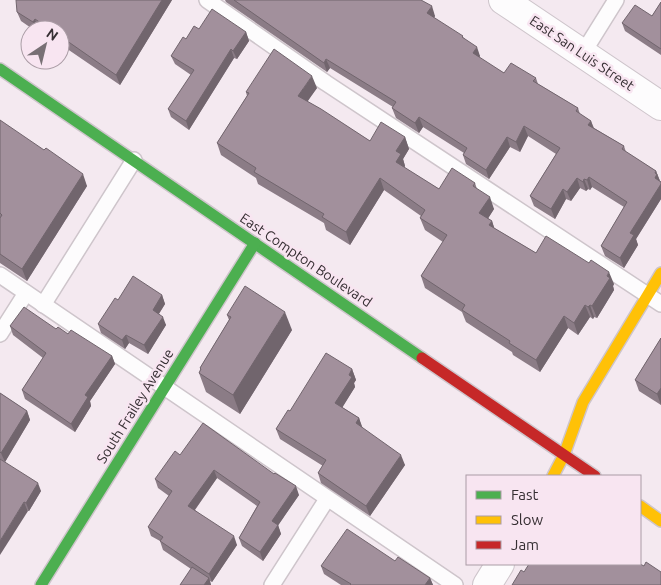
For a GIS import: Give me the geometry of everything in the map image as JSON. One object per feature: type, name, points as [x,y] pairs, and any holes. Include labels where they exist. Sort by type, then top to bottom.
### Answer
[{"type":"main road","name":"East Compton Boulevard","points":[[0,69],[594,475]]},
{"type":"main road","name":"South Frailey Avenue","points":[[41,585],[255,243]]},
{"type":"main road","points":[[554,475],[564,455],[583,402],[661,273]]},
{"type":"main road","points":[[641,507],[661,520]]},
{"type":"street","name":"East San Luis Street","points":[[503,0],[661,106]]},
{"type":"street","points":[[487,585],[499,565]]},
{"type":"lane","points":[[207,0],[326,82],[661,304]]},
{"type":"lane","points":[[583,54],[616,0]]},
{"type":"lane","points":[[43,305],[134,160]]},
{"type":"lane","points":[[0,275],[456,585]]},
{"type":"lane","points":[[0,334],[26,293]]},
{"type":"lane","points":[[272,585],[327,498]]},
{"type":"building","points":[[16,0],[162,0],[116,75],[70,43],[70,20],[30,20],[17,12]]},
{"type":"building","points":[[234,0],[421,0],[432,6],[427,13],[477,47],[473,53],[504,73],[511,63],[536,78],[533,81],[578,108],[576,111],[591,121],[588,125],[624,146],[622,149],[656,171],[655,178],[661,184],[630,233],[634,235],[620,258],[601,246],[627,202],[589,177],[587,180],[584,179],[583,182],[577,178],[567,192],[563,189],[551,209],[530,196],[560,148],[524,126],[516,142],[507,137],[486,170],[463,155],[467,148],[419,117],[415,123],[392,108],[396,102],[326,59],[324,63]]},
{"type":"building","points":[[661,2],[661,49],[622,23],[635,5],[652,16]]},
{"type":"building","points":[[212,9],[246,32],[233,51],[231,49],[186,121],[168,109],[194,70],[171,56],[183,37],[186,39],[194,26],[199,29]]},
{"type":"building","points":[[274,49],[312,76],[298,96],[370,141],[381,122],[405,137],[396,151],[401,154],[396,162],[439,189],[452,168],[475,183],[473,186],[490,197],[479,213],[492,221],[489,225],[536,253],[546,236],[589,263],[591,260],[609,272],[607,276],[610,278],[592,306],[588,307],[585,305],[574,323],[564,316],[536,360],[462,310],[465,305],[421,276],[447,235],[420,218],[425,210],[380,178],[346,232],[322,217],[324,214],[254,172],[256,168],[217,143],[249,93],[246,92]]},
{"type":"building","points":[[0,120],[44,150],[46,148],[83,174],[22,269],[0,254],[0,218],[2,215],[0,213]]},
{"type":"building","points":[[133,276],[162,295],[153,310],[163,317],[144,345],[126,335],[122,340],[98,324],[115,298],[118,300]]},
{"type":"building","points":[[245,286],[285,312],[233,395],[199,373],[200,368],[231,317],[227,315]]},
{"type":"building","points":[[24,307],[56,329],[58,327],[68,334],[71,330],[112,356],[85,395],[88,397],[71,424],[22,390],[46,353],[10,326]]},
{"type":"building","points":[[661,338],[661,388],[657,394],[635,380]]},
{"type":"building","points":[[326,353],[352,369],[349,375],[352,377],[335,403],[359,418],[356,423],[401,455],[366,506],[318,473],[326,460],[276,429],[288,410],[290,411]]},
{"type":"building","points":[[0,393],[27,411],[1,453],[0,452]]},
{"type":"building","points":[[203,423],[274,474],[296,486],[272,521],[278,525],[260,552],[239,538],[260,502],[214,470],[188,506],[234,536],[209,574],[160,541],[163,537],[148,527],[172,491],[155,479],[175,451],[180,455]]},
{"type":"building","points":[[0,459],[38,483],[0,541]]},
{"type":"building","points":[[347,529],[395,561],[398,557],[430,578],[425,585],[350,585],[321,566]]},
{"type":"building","points":[[646,562],[661,572],[661,585],[512,585],[521,570],[524,572],[528,565],[644,566]]},
{"type":"building","points":[[192,567],[209,578],[204,585],[180,585]]},
{"type":"traffic: fast","points":[[0,69],[422,358]]},
{"type":"traffic: fast","points":[[41,585],[255,243]]},
{"type":"traffic: slow","points":[[554,475],[564,455],[583,402],[661,273]]},
{"type":"traffic: slow","points":[[641,507],[661,521]]},
{"type":"traffic: jam","points":[[422,358],[594,475]]}]
